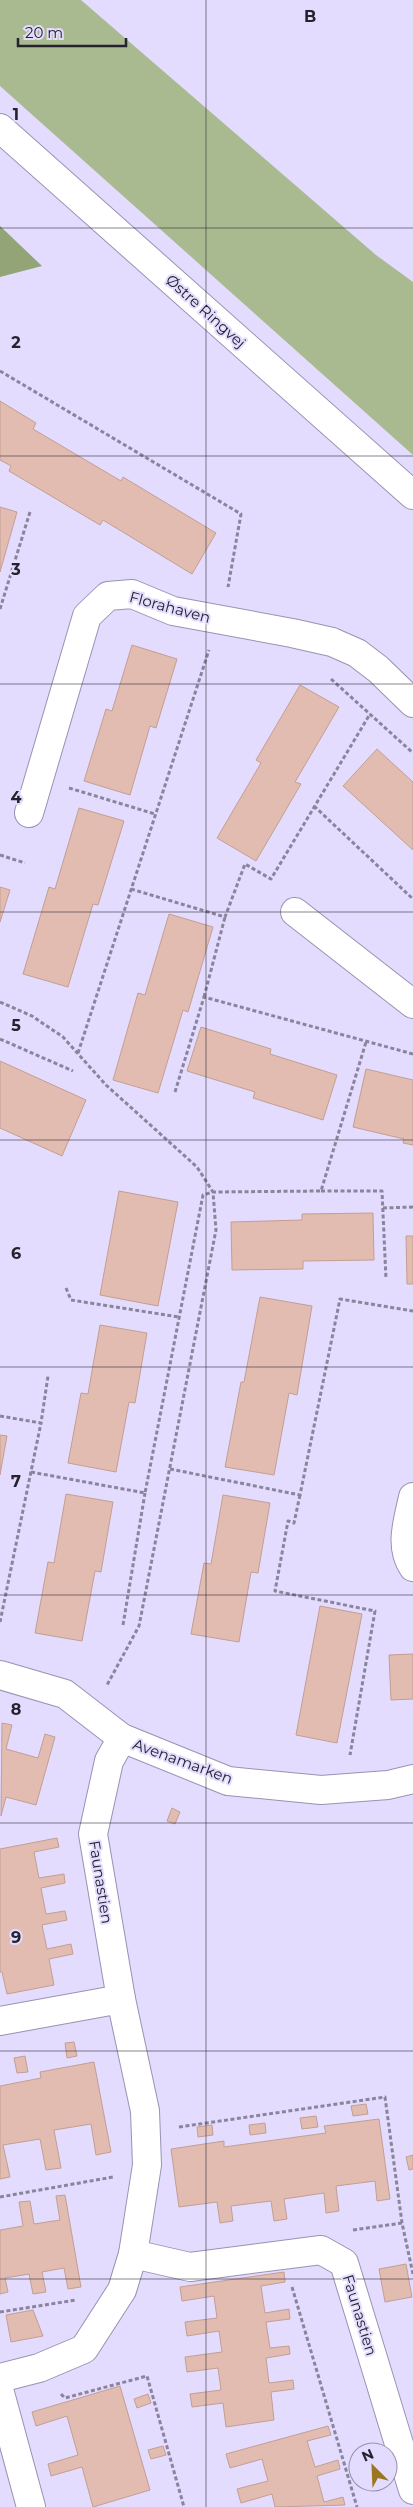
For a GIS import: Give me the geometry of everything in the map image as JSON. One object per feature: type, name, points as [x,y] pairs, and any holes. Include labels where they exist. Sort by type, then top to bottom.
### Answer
[{"type":"street","name":"Østre Ringvej","points":[[0,128],[413,495]]},
{"type":"street","name":"Florahaven","points":[[28,813],[40,779],[87,616],[108,596],[132,594],[173,610],[316,638],[357,653],[413,703]]},
{"type":"street","points":[[295,912],[413,1004]]},
{"type":"street","points":[[413,1497],[405,1541],[407,1557],[413,1567]]},
{"type":"street","name":"Avenamarken","points":[[0,1675],[65,1694],[122,1738],[228,1781],[321,1790],[388,1785],[413,1779]]},
{"type":"street","name":"Faunastien","points":[[0,2378],[39,2368],[84,2349],[122,2290],[133,2254],[147,2165],[145,2111],[120,1999],[94,1834],[109,1761],[122,1738]]},
{"type":"street","points":[[0,2021],[120,1999]]},
{"type":"street","name":"Faunastien","points":[[133,2254],[190,2267],[321,2250],[344,2263],[413,2490]]},
{"type":"street","points":[[0,2393],[31,2507]]},
{"type":"path","points":[[0,371],[241,514],[222,620]]},
{"type":"path","points":[[7,610],[0,608],[30,512]]},
{"type":"path","points":[[78,1054],[209,649],[218,652]]},
{"type":"path","points":[[329,678],[413,753]]},
{"type":"path","points":[[175,1092],[226,917],[245,864],[271,879],[370,714]]},
{"type":"path","points":[[40,779],[155,814]]},
{"type":"path","points":[[314,806],[413,899]]},
{"type":"path","points":[[0,855],[25,863]]},
{"type":"path","points":[[131,889],[226,917]]},
{"type":"path","points":[[204,997],[413,1054]]},
{"type":"path","points":[[0,1002],[32,1016],[63,1037],[106,1085],[197,1167],[214,1192],[216,1230],[139,1626],[91,1714]]},
{"type":"path","points":[[0,1039],[73,1071]]},
{"type":"path","points":[[321,1192],[366,1042]]},
{"type":"path","points":[[123,1625],[145,1493],[203,1195],[214,1192],[382,1191],[386,1279]]},
{"type":"path","points":[[383,1208],[413,1207]]},
{"type":"path","points":[[66,1288],[71,1300],[179,1317]]},
{"type":"path","points":[[356,1759],[349,1760],[375,1611],[275,1591],[288,1521],[294,1522],[340,1299],[413,1311]]},
{"type":"path","points":[[0,1622],[41,1423],[48,1376]]},
{"type":"path","points":[[0,1416],[41,1423]]},
{"type":"path","points":[[170,1469],[300,1495]]},
{"type":"path","points":[[31,1472],[145,1493]]},
{"type":"path","points":[[98,1682],[114,1691]]},
{"type":"path","points":[[146,2131],[385,2097],[402,2223],[413,2274]]},
{"type":"path","points":[[0,2197],[122,2176]]},
{"type":"path","points":[[283,2255],[357,2507]]},
{"type":"path","points":[[0,2312],[81,2299]]},
{"type":"path","points":[[39,2368],[65,2398],[147,2376],[184,2507]]},
{"type":"green space","points":[[0,0],[81,0],[376,255],[413,282],[413,455],[0,86]]},
{"type":"green space","points":[[0,226],[42,266],[0,277]]},
{"type":"building","points":[[0,401],[36,423],[33,429],[121,481],[123,477],[216,533],[192,574],[103,520],[100,525],[9,471],[11,466],[0,460]]},
{"type":"building","points":[[0,507],[17,512],[0,572]]},
{"type":"building","points":[[132,645],[177,659],[156,728],[150,726],[130,795],[84,781],[106,709],[112,711]]},
{"type":"building","points":[[300,685],[339,707],[295,782],[301,784],[256,861],[217,838],[261,763],[256,760]]},
{"type":"building","points":[[377,749],[413,782],[413,850],[343,786]]},
{"type":"building","points":[[79,808],[124,821],[98,905],[93,904],[68,987],[23,974],[49,887],[55,889]]},
{"type":"building","points":[[0,887],[10,890],[0,922]]},
{"type":"building","points":[[169,914],[213,927],[188,1012],[183,1010],[158,1093],[113,1080],[138,993],[145,995]]},
{"type":"building","points":[[201,1027],[271,1049],[270,1054],[337,1075],[323,1120],[253,1098],[255,1092],[187,1071]]},
{"type":"building","points":[[0,1061],[86,1100],[62,1156],[0,1128]]},
{"type":"building","points":[[366,1069],[413,1080],[413,1145],[403,1143],[404,1139],[353,1127]]},
{"type":"building","points":[[119,1191],[178,1202],[158,1306],[100,1295]]},
{"type":"building","points":[[373,1213],[374,1260],[303,1261],[303,1269],[232,1270],[231,1222],[302,1220],[302,1214]]},
{"type":"building","points":[[406,1236],[413,1236],[413,1284],[407,1284]]},
{"type":"building","points":[[260,1297],[312,1306],[297,1395],[289,1393],[274,1475],[225,1467]]},
{"type":"building","points":[[100,1325],[147,1333],[135,1403],[129,1402],[116,1472],[68,1463],[81,1393],[88,1394]]},
{"type":"building","points":[[0,1435],[7,1436],[0,1475]]},
{"type":"building","points":[[66,1494],[113,1502],[101,1572],[95,1571],[82,1641],[35,1633],[48,1562],[54,1563]]},
{"type":"building","points":[[223,1495],[270,1503],[258,1573],[251,1572],[239,1642],[191,1634],[204,1563],[211,1564]]},
{"type":"building","points":[[320,1606],[362,1614],[337,1743],[296,1735]]},
{"type":"building","points":[[413,1654],[413,1699],[391,1700],[389,1655]]},
{"type":"building","points":[[2,1723],[12,1725],[6,1749],[38,1758],[45,1734],[55,1737],[36,1805],[6,1797],[1,1816]]},
{"type":"building","points":[[172,1808],[180,1812],[175,1824],[167,1821]]},
{"type":"building","points":[[57,1838],[59,1847],[34,1852],[39,1878],[64,1874],[65,1883],[41,1888],[46,1914],[65,1911],[67,1920],[42,1925],[47,1949],[71,1944],[73,1954],[49,1959],[54,1985],[7,1994],[2,1972],[0,1972],[0,1849]]},
{"type":"building","points":[[74,2042],[77,2056],[67,2058],[65,2043]]},
{"type":"building","points":[[25,2056],[28,2072],[17,2073],[14,2058]]},
{"type":"building","points":[[94,2062],[111,2152],[96,2155],[91,2124],[54,2130],[61,2168],[46,2170],[40,2139],[3,2145],[10,2177],[0,2179],[0,2086],[41,2078],[40,2072]]},
{"type":"building","points":[[366,2104],[368,2114],[353,2116],[351,2106]]},
{"type":"building","points":[[316,2116],[318,2127],[302,2129],[300,2118]]},
{"type":"building","points":[[379,2119],[390,2199],[377,2201],[375,2181],[336,2186],[339,2211],[326,2213],[324,2193],[284,2199],[287,2219],[274,2221],[271,2201],[231,2206],[233,2221],[220,2223],[217,2202],[179,2207],[171,2149],[224,2141],[224,2147],[326,2133],[324,2126]]},
{"type":"building","points":[[265,2123],[266,2133],[250,2135],[249,2125]]},
{"type":"building","points":[[212,2125],[213,2135],[198,2137],[197,2127]]},
{"type":"building","points":[[413,2155],[413,2169],[409,2170],[406,2157]]},
{"type":"building","points":[[65,2195],[81,2287],[68,2289],[64,2268],[42,2272],[46,2292],[33,2294],[29,2274],[5,2278],[8,2292],[0,2294],[0,2230],[23,2226],[19,2202],[30,2201],[34,2224],[60,2220],[56,2196]]},
{"type":"building","points":[[406,2264],[412,2297],[385,2302],[379,2269]]},
{"type":"building","points":[[284,2272],[285,2282],[261,2286],[265,2313],[289,2309],[290,2319],[266,2322],[270,2348],[289,2346],[290,2354],[266,2358],[269,2383],[293,2380],[294,2389],[271,2392],[274,2420],[226,2427],[223,2403],[192,2407],[190,2394],[221,2390],[218,2368],[187,2372],[185,2357],[222,2352],[219,2331],[187,2336],[185,2322],[217,2318],[214,2296],[182,2301],[180,2287]]},
{"type":"building","points":[[33,2310],[43,2336],[11,2342],[6,2315]]},
{"type":"building","points":[[120,2386],[150,2490],[93,2507],[82,2467],[51,2476],[48,2464],[78,2455],[67,2416],[36,2426],[32,2412]]},
{"type":"building","points":[[148,2394],[151,2403],[137,2408],[134,2399]]},
{"type":"building","points":[[328,2426],[331,2435],[307,2441],[315,2467],[338,2460],[340,2469],[317,2476],[324,2502],[343,2497],[345,2505],[275,2507],[272,2494],[241,2503],[237,2489],[268,2481],[262,2459],[230,2468],[226,2454]]},
{"type":"building","points":[[163,2446],[166,2455],[151,2459],[148,2450]]}]
